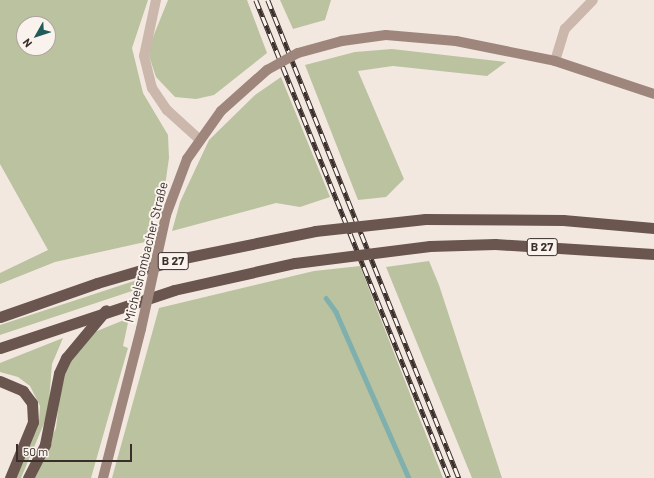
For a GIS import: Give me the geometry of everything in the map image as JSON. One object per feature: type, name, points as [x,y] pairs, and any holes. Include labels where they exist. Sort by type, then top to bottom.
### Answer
[{"type":"highway","name":"B 27","points":[[0,317],[97,283],[179,259],[315,231],[425,219],[563,220],[654,228]]},
{"type":"highway","name":"B 27","points":[[0,348],[107,309],[295,263],[430,246],[495,244],[654,254]]},
{"type":"highway","points":[[28,478],[46,444],[59,373],[66,358],[107,309]]},
{"type":"highway","points":[[0,380],[23,391],[32,403],[33,422],[10,478]]},
{"type":"main road","name":"Michelsrombacher Straße","points":[[103,478],[141,329],[166,215],[177,179],[199,139],[221,111],[267,70],[298,53],[342,41],[386,35],[414,36],[555,61],[654,94]]},
{"type":"street","points":[[156,0],[144,56],[150,81],[167,110],[199,139]]},
{"type":"street","points":[[555,61],[565,29],[593,0]]},
{"type":"green space","points":[[0,0],[148,0],[132,48],[143,93],[168,135],[169,158],[165,186],[145,242],[55,262],[0,284],[0,273],[48,250],[0,164]]},
{"type":"green space","points":[[168,0],[247,0],[267,53],[214,95],[196,99],[175,97],[156,77],[149,56],[151,42]]},
{"type":"green space","points":[[280,0],[331,0],[325,20],[293,29]]},
{"type":"green space","points":[[392,49],[506,62],[487,76],[393,66],[358,71],[404,179],[386,197],[358,200],[305,65],[355,52]]},
{"type":"green space","points":[[281,77],[330,197],[300,207],[276,203],[172,231],[180,202],[209,140],[255,95]]},
{"type":"green space","points":[[429,261],[439,285],[502,478],[472,478],[386,267]]},
{"type":"green space","points":[[360,266],[443,478],[112,478],[159,308],[314,271]]},
{"type":"green space","points":[[137,280],[135,290],[0,335],[0,325]]},
{"type":"green space","points":[[129,318],[123,346],[128,348],[91,478],[33,478],[56,428],[61,384],[70,355],[92,333]]},
{"type":"green space","points":[[63,338],[52,364],[48,414],[21,478],[14,478],[39,421],[40,406],[30,386],[18,377],[0,372],[0,363]]},
{"type":"waterway","points":[[326,298],[336,312],[409,478]]},
{"type":"railway","points":[[256,0],[449,478]]},
{"type":"railway","points":[[268,0],[459,478]]}]
